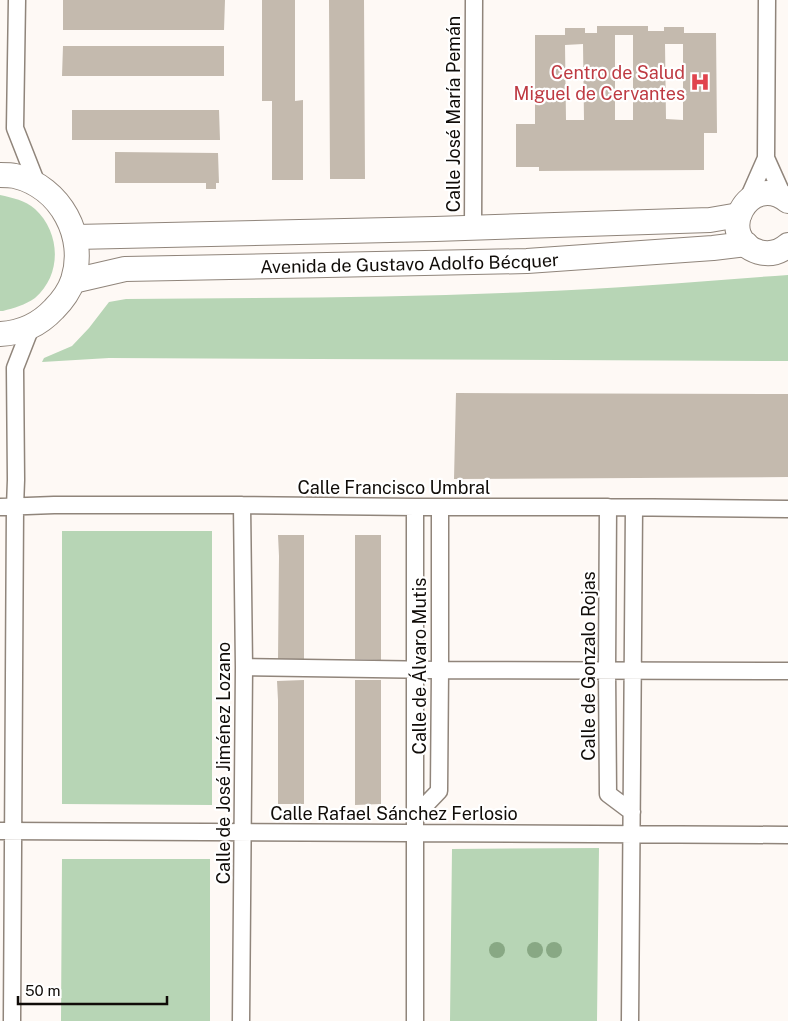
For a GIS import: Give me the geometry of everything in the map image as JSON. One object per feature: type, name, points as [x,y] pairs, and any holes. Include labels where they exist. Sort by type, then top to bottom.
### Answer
[{"type":"street","points":[[17,0],[15,128],[37,184]]},
{"type":"street","name":"Calle José María Pemán","points":[[473,228],[474,0]]},
{"type":"street","points":[[767,0],[766,158],[743,208],[738,223],[738,230],[741,238],[753,250],[770,253],[779,251],[788,245]]},
{"type":"street","points":[[766,158],[786,200]]},
{"type":"street","points":[[0,175],[15,176],[37,184],[54,198],[69,219],[76,237],[77,262],[73,281],[64,298],[48,316],[31,327],[0,334]]},
{"type":"street","name":"Avenida de Gustavo Adolfo Bécquer","points":[[76,237],[473,228],[710,220],[743,208],[755,196],[765,193],[775,194],[786,200]]},
{"type":"street","name":"Avenida de Gustavo Adolfo Bécquer","points":[[73,281],[125,269],[527,260],[713,248],[746,244]]},
{"type":"street","points":[[12,1021],[6,831],[7,507],[16,480],[14,368],[31,327]]},
{"type":"street","name":"Calle Francisco Umbral","points":[[7,507],[64,505],[242,505],[788,509]]},
{"type":"street","name":"Calle de José Jiménez Lozano","points":[[241,1021],[244,667],[242,505]]},
{"type":"street","name":"Calle de Álvaro Mutis","points":[[415,507],[415,1021]]},
{"type":"street","name":"Calle de Álvaro Mutis","points":[[415,816],[438,790],[440,507]]},
{"type":"street","name":"Calle de Gonzalo Rojas","points":[[608,507],[608,794],[632,812]]},
{"type":"street","points":[[630,1021],[634,508]]},
{"type":"street","points":[[244,667],[440,670],[788,671]]},
{"type":"street","name":"Calle Rafael Sánchez Ferlosio","points":[[6,831],[788,835]]},
{"type":"green space","points":[[0,195],[23,201],[35,209],[44,219],[50,230],[55,254],[54,266],[44,289],[35,298],[3,311],[0,311]]},
{"type":"green space","points":[[788,275],[788,361],[109,358],[42,362],[44,358],[72,346],[109,302],[126,299],[477,294],[592,289]]},
{"type":"green space","points":[[62,531],[212,531],[212,805],[62,804]]},
{"type":"green space","points":[[599,848],[597,1021],[450,1021],[452,849]]},
{"type":"green space","points":[[62,859],[210,859],[210,1021],[61,1021]]},
{"type":"building","points":[[63,0],[225,0],[224,30],[63,30]]},
{"type":"building","points":[[262,0],[295,0],[295,101],[303,100],[303,180],[272,180],[272,101],[262,101]]},
{"type":"building","points":[[329,0],[364,0],[365,179],[330,179]]},
{"type":"building","name":"Centro de Salud Miguel de Cervantes","points":[[597,26],[648,26],[648,31],[664,31],[664,27],[684,27],[684,33],[716,33],[717,133],[704,133],[704,170],[539,171],[539,167],[516,167],[516,124],[535,124],[535,35],[565,35],[565,28],[585,28],[585,33],[597,33]],"holes":[[[615,35],[633,35],[633,120],[615,120]],[[583,44],[584,120],[566,120],[565,45]],[[665,44],[683,44],[683,120],[666,119]]]},
{"type":"building","points":[[63,46],[224,46],[224,76],[62,76]]},
{"type":"building","points":[[72,110],[219,110],[220,140],[72,140]]},
{"type":"building","points":[[115,152],[218,153],[219,183],[216,183],[216,189],[206,189],[206,183],[115,183]]},
{"type":"building","points":[[456,393],[788,394],[788,477],[454,479]]},
{"type":"building","points":[[278,535],[304,535],[304,659],[278,659]]},
{"type":"building","points":[[355,535],[381,535],[381,660],[355,659]]},
{"type":"building","points":[[304,680],[304,804],[278,804],[277,681]]},
{"type":"building","points":[[355,680],[381,680],[381,804],[355,805]]},
{"type":"place","name":"Centro de Salud Miguel de Cervantes","points":[[700,82]]}]
